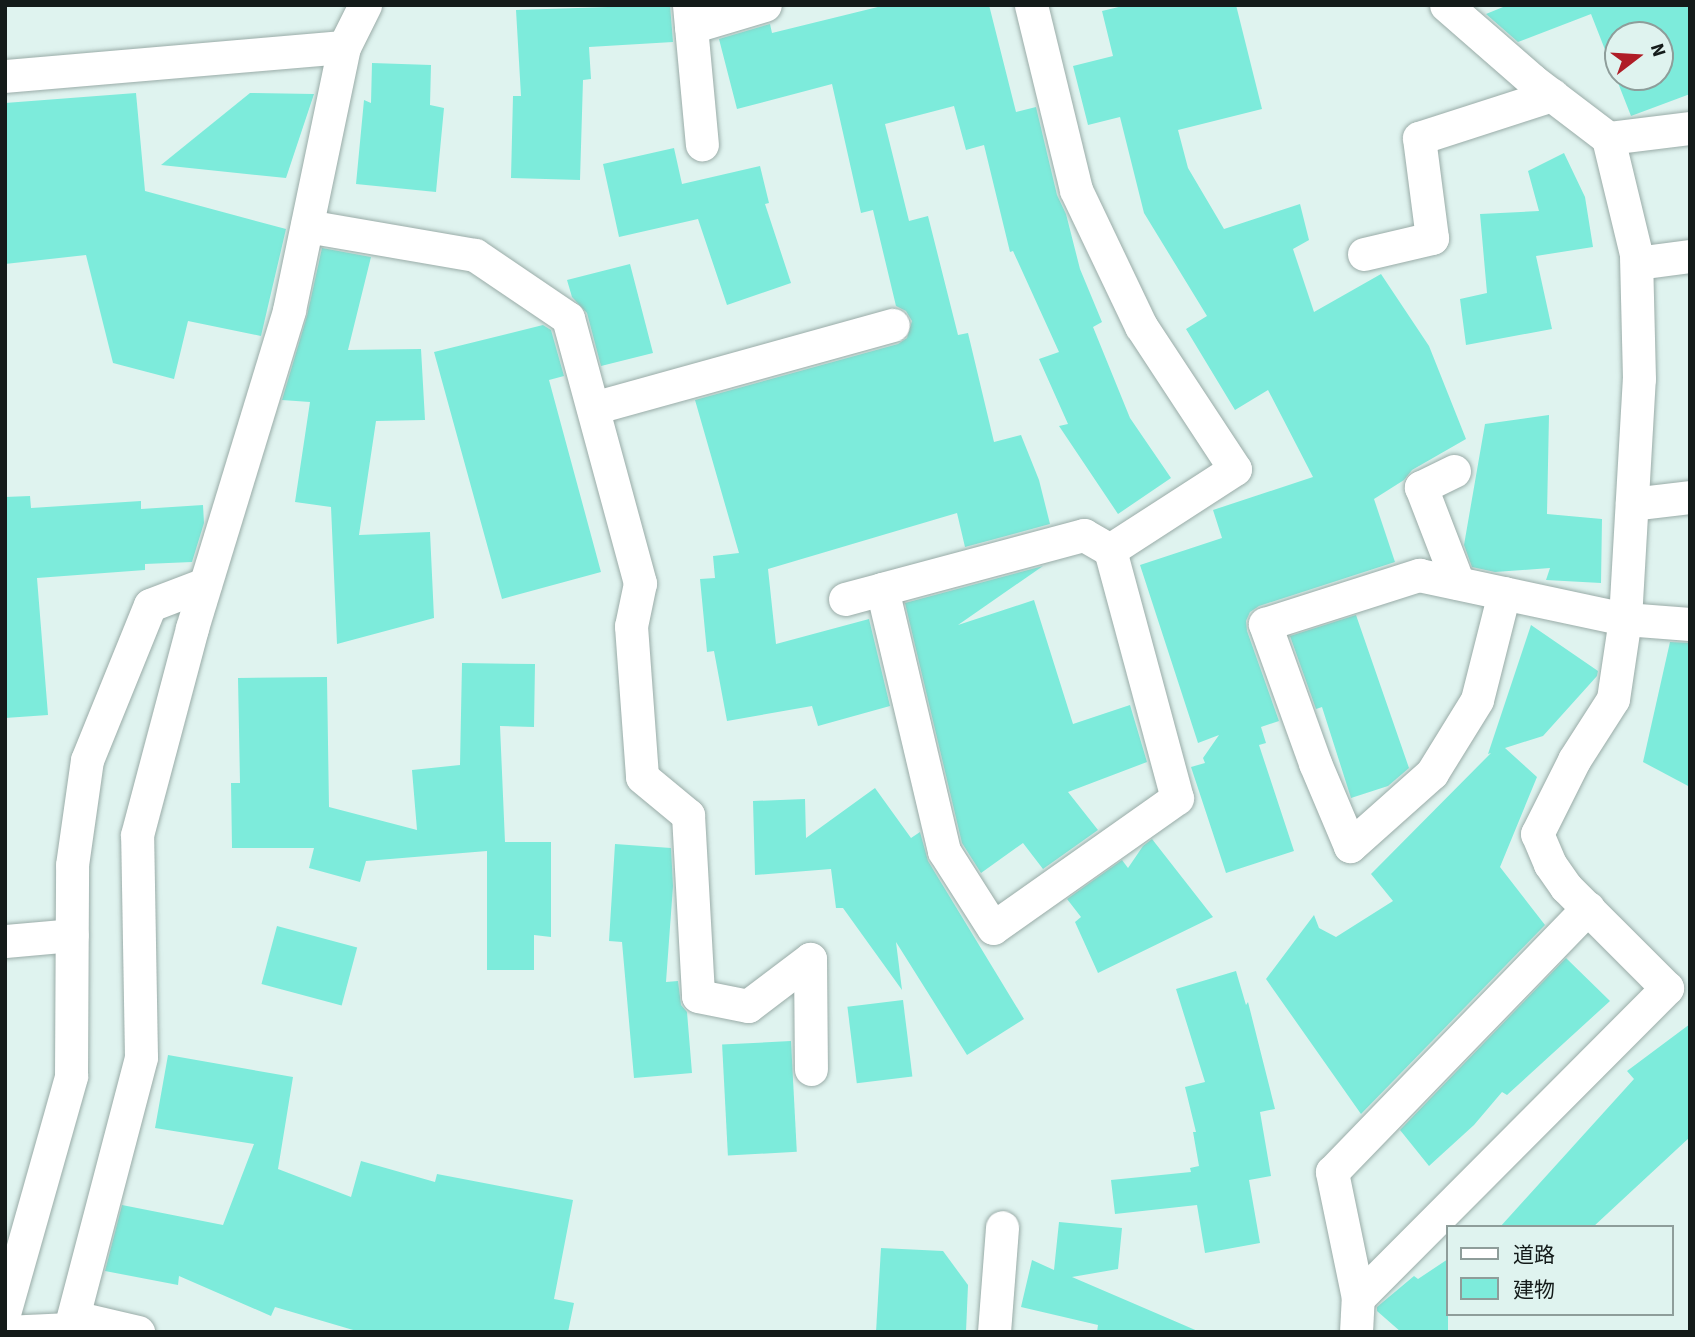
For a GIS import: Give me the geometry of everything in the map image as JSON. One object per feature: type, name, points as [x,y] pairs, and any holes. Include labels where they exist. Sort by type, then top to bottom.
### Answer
[{"type":"street","points":[[71,1326],[141,1057],[137,835],[205,584],[289,310],[344,47],[365,5]]},
{"type":"street","points":[[702,144],[690,16],[765,5]]},
{"type":"street","points":[[1031,5],[1076,190],[1141,326],[1235,468],[1110,550]]},
{"type":"street","points":[[1358,1298],[1678,993],[1588,908],[1550,864],[1537,834],[1574,760],[1613,699],[1625,619],[1639,379],[1637,263],[1608,138],[1552,95],[1446,5]]},
{"type":"street","points":[[5,76],[344,47]]},
{"type":"street","points":[[1364,254],[1432,238],[1419,138],[1552,95]]},
{"type":"street","points":[[1608,138],[1690,128]]},
{"type":"street","points":[[307,226],[475,255],[568,318],[640,583],[631,626],[642,777],[688,815],[698,996],[748,1006],[810,959],[811,1069]]},
{"type":"street","points":[[1637,263],[1690,256]]},
{"type":"street","points":[[593,408],[893,325]]},
{"type":"street","points":[[1454,471],[1421,487],[1458,583]]},
{"type":"street","points":[[1632,504],[1690,497]]},
{"type":"street","points":[[845,599],[882,589],[1084,535],[1110,550],[1177,797],[993,928],[944,851],[882,589]]},
{"type":"street","points":[[1504,593],[1477,700],[1439,763],[1432,773],[1350,846],[1315,763],[1265,624],[1419,575],[1458,583],[1625,619],[1690,624]]},
{"type":"street","points":[[5,1310],[72,1076],[72,865],[87,760],[150,605],[205,584]]},
{"type":"street","points":[[1356,1332],[1358,1298],[1332,1172],[1588,908]]},
{"type":"street","points":[[5,941],[72,935]]},
{"type":"street","points":[[994,1332],[1002,1227]]},
{"type":"street","points":[[5,1332],[71,1326],[138,1332]]},
{"type":"building","points":[[670,5],[673,42],[589,47],[591,79],[583,80],[580,180],[511,178],[513,96],[521,96],[516,10]]},
{"type":"building","points":[[886,5],[989,5],[1016,112],[1036,107],[1057,195],[1066,214],[1080,269],[1102,322],[1093,327],[1130,418],[1171,478],[1118,514],[1059,426],[1068,424],[1039,359],[1059,352],[1013,251],[1010,252],[984,145],[966,150],[954,106],[885,124],[909,221],[928,216],[958,335],[968,333],[994,442],[1021,435],[1039,480],[1050,524],[965,547],[957,513],[768,569],[776,644],[869,619],[890,706],[818,726],[812,706],[727,721],[714,651],[707,652],[700,579],[715,578],[713,556],[739,553],[695,400],[898,344],[907,338],[912,321],[906,311],[896,306],[873,210],[861,213],[832,84],[737,109],[719,39],[770,24],[772,33]]},
{"type":"building","points":[[1127,5],[1236,5],[1262,109],[1178,130],[1188,168],[1224,229],[1300,204],[1309,240],[1293,249],[1314,312],[1381,274],[1429,346],[1466,439],[1412,470],[1404,480],[1374,499],[1395,562],[1259,606],[1250,612],[1246,621],[1247,631],[1279,721],[1261,727],[1266,743],[1259,745],[1294,851],[1226,873],[1191,767],[1205,763],[1203,758],[1219,735],[1198,743],[1140,565],[1222,538],[1213,510],[1313,477],[1268,390],[1235,410],[1186,329],[1207,316],[1144,213],[1120,117],[1088,125],[1073,66],[1113,56],[1102,11]]},
{"type":"building","points":[[1508,5],[1690,5],[1690,94],[1631,116],[1621,91],[1674,91],[1674,21],[1604,21],[1604,47],[1591,14],[1518,42],[1486,14]]},
{"type":"building","points":[[372,63],[431,65],[430,105],[444,108],[436,192],[356,184],[364,100],[371,103]]},
{"type":"building","points":[[136,93],[145,191],[286,229],[261,336],[188,321],[174,379],[113,363],[86,255],[5,264],[5,103]]},
{"type":"building","points":[[250,93],[314,94],[286,178],[161,165]]},
{"type":"building","points":[[674,148],[682,184],[760,166],[769,203],[765,204],[791,283],[727,305],[698,219],[619,237],[603,164]]},
{"type":"building","points":[[1564,153],[1585,197],[1593,247],[1536,256],[1552,329],[1466,345],[1460,299],[1487,293],[1480,214],[1539,211],[1528,171]]},
{"type":"building","points":[[322,248],[371,257],[348,350],[421,349],[425,420],[376,421],[359,535],[430,532],[434,618],[337,644],[331,507],[295,502],[310,402],[282,400],[307,316]]},
{"type":"building","points":[[630,264],[653,353],[601,366],[587,313],[572,297],[567,280]]},
{"type":"building","points":[[543,325],[551,330],[564,376],[549,380],[601,572],[502,599],[434,352]]},
{"type":"building","points":[[1549,415],[1547,514],[1602,519],[1601,583],[1546,580],[1550,568],[1495,572],[1472,567],[1464,545],[1485,424]]},
{"type":"building","points":[[30,496],[31,508],[141,501],[141,509],[203,505],[204,523],[192,562],[145,564],[145,570],[37,578],[48,715],[5,718],[5,497]]},
{"type":"building","points":[[1043,566],[958,625],[1034,600],[1073,724],[1130,705],[1147,762],[1068,792],[1098,830],[1043,869],[1023,843],[981,873],[962,843],[905,603]]},
{"type":"building","points":[[1356,615],[1409,768],[1388,786],[1351,798],[1322,707],[1316,709],[1290,636]]},
{"type":"building","points":[[1531,625],[1598,671],[1597,676],[1543,736],[1505,748],[1537,777],[1500,867],[1545,925],[1361,1114],[1266,979],[1314,915],[1319,928],[1336,937],[1393,901],[1371,874],[1491,753],[1488,754]]},
{"type":"building","points":[[1670,642],[1690,643],[1690,787],[1643,762]]},
{"type":"building","points":[[462,663],[535,664],[534,727],[500,726],[505,842],[551,842],[551,937],[534,935],[534,970],[487,970],[487,851],[366,861],[360,882],[309,868],[314,848],[232,848],[231,783],[240,783],[238,678],[327,677],[329,807],[417,830],[412,770],[460,765]]},
{"type":"building","points":[[875,788],[911,838],[920,832],[928,861],[1024,1019],[967,1055],[896,942],[902,990],[843,908],[836,908],[831,869],[755,875],[753,801],[805,799],[806,838]]},
{"type":"building","points":[[1152,839],[1213,917],[1098,973],[1075,922],[1081,917],[1067,899],[1122,860],[1128,868],[1143,846]]},
{"type":"building","points":[[615,844],[671,848],[673,886],[666,982],[678,981],[681,1005],[687,1012],[692,1073],[634,1078],[622,942],[609,941]]},
{"type":"building","points":[[277,926],[357,947],[342,1005],[261,984]]},
{"type":"building","points":[[1566,958],[1610,1001],[1507,1095],[1502,1092],[1474,1125],[1429,1166],[1400,1130]]},
{"type":"building","points":[[1236,971],[1246,1005],[1248,1002],[1275,1109],[1260,1112],[1271,1176],[1249,1180],[1260,1243],[1205,1253],[1197,1205],[1115,1214],[1111,1180],[1191,1172],[1190,1168],[1199,1166],[1193,1132],[1196,1132],[1185,1087],[1205,1082],[1176,989]]},
{"type":"building","points":[[903,1000],[912,1076],[857,1083],[847,1007]]},
{"type":"building","points":[[1690,1024],[1690,1137],[1595,1225],[1502,1225],[1634,1079],[1627,1071]]},
{"type":"building","points":[[791,1041],[797,1152],[728,1155],[722,1045]]},
{"type":"building","points":[[168,1055],[293,1077],[278,1169],[351,1197],[361,1161],[435,1182],[437,1174],[573,1200],[554,1299],[574,1303],[568,1332],[360,1332],[275,1307],[271,1316],[179,1276],[178,1285],[105,1271],[122,1205],[223,1225],[254,1144],[155,1128]]},
{"type":"building","points":[[1059,1222],[1122,1228],[1118,1269],[1072,1277],[1200,1332],[1097,1332],[1098,1325],[1021,1307],[1032,1260],[1054,1270]]},
{"type":"building","points":[[881,1248],[943,1251],[968,1285],[966,1332],[876,1332]]},
{"type":"building","points":[[1446,1260],[1448,1332],[1401,1332],[1377,1311],[1377,1307],[1414,1276],[1418,1279]]}]
